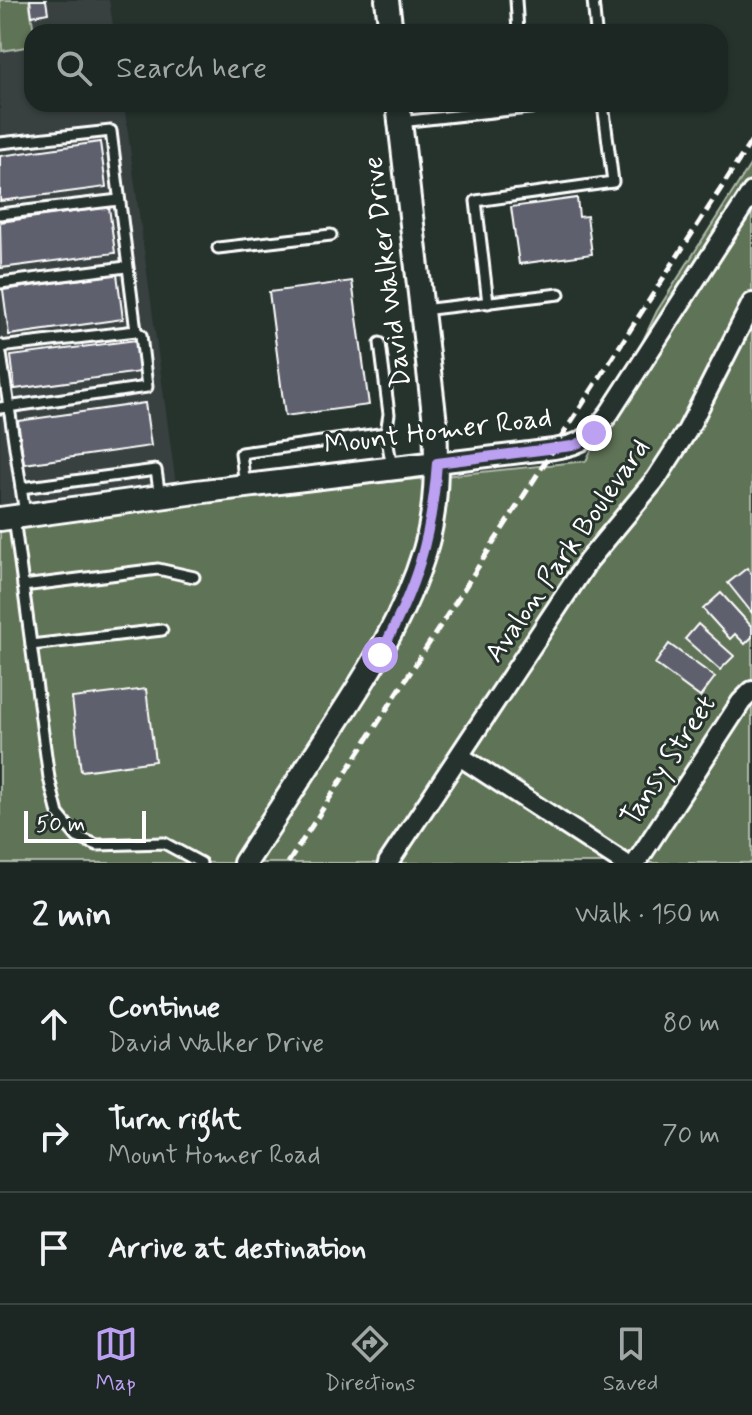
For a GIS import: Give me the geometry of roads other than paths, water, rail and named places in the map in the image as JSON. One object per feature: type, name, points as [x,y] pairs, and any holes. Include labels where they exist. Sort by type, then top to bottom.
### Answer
[{"type":"street","points":[[387,0],[390,24]]},
{"type":"street","name":"David Walker Drive","points":[[245,863],[380,655],[406,605],[426,548],[434,506],[437,463],[435,423],[399,113]]},
{"type":"street","name":"Mount Homer Road","points":[[13,517],[554,449],[586,440],[610,412],[752,192]]},
{"type":"street","name":"Avalon Park Boulevard","points":[[388,863],[588,561],[656,479],[687,431],[752,303]]},
{"type":"street","name":"Tansy Street","points":[[636,863],[741,702],[752,691]]},
{"type":"street","points":[[461,757],[624,863]]},
{"type":"lane","points":[[516,0],[518,24]]},
{"type":"lane","points":[[593,0],[595,24]]},
{"type":"lane","points":[[488,303],[476,201],[613,182],[604,112]]},
{"type":"lane","points":[[0,143],[111,131],[126,267],[136,331],[141,335],[147,387],[4,407]]},
{"type":"lane","points":[[0,214],[119,200]]},
{"type":"lane","points":[[218,248],[331,235]]},
{"type":"lane","points":[[0,283],[126,267]]},
{"type":"lane","points":[[422,310],[559,294]]},
{"type":"lane","points":[[136,331],[0,346],[4,407],[21,488],[13,517],[49,778],[58,814],[77,837],[97,845],[164,843],[201,863]]},
{"type":"lane","points":[[380,343],[389,414],[386,433],[392,468]]},
{"type":"lane","points":[[245,486],[241,453],[386,433]]},
{"type":"lane","points":[[21,488],[156,470],[160,497]]},
{"type":"lane","points":[[23,586],[158,569],[194,577]]},
{"type":"lane","points":[[31,645],[162,630]]},
{"type":"railway","points":[[288,863],[752,140]]}]
